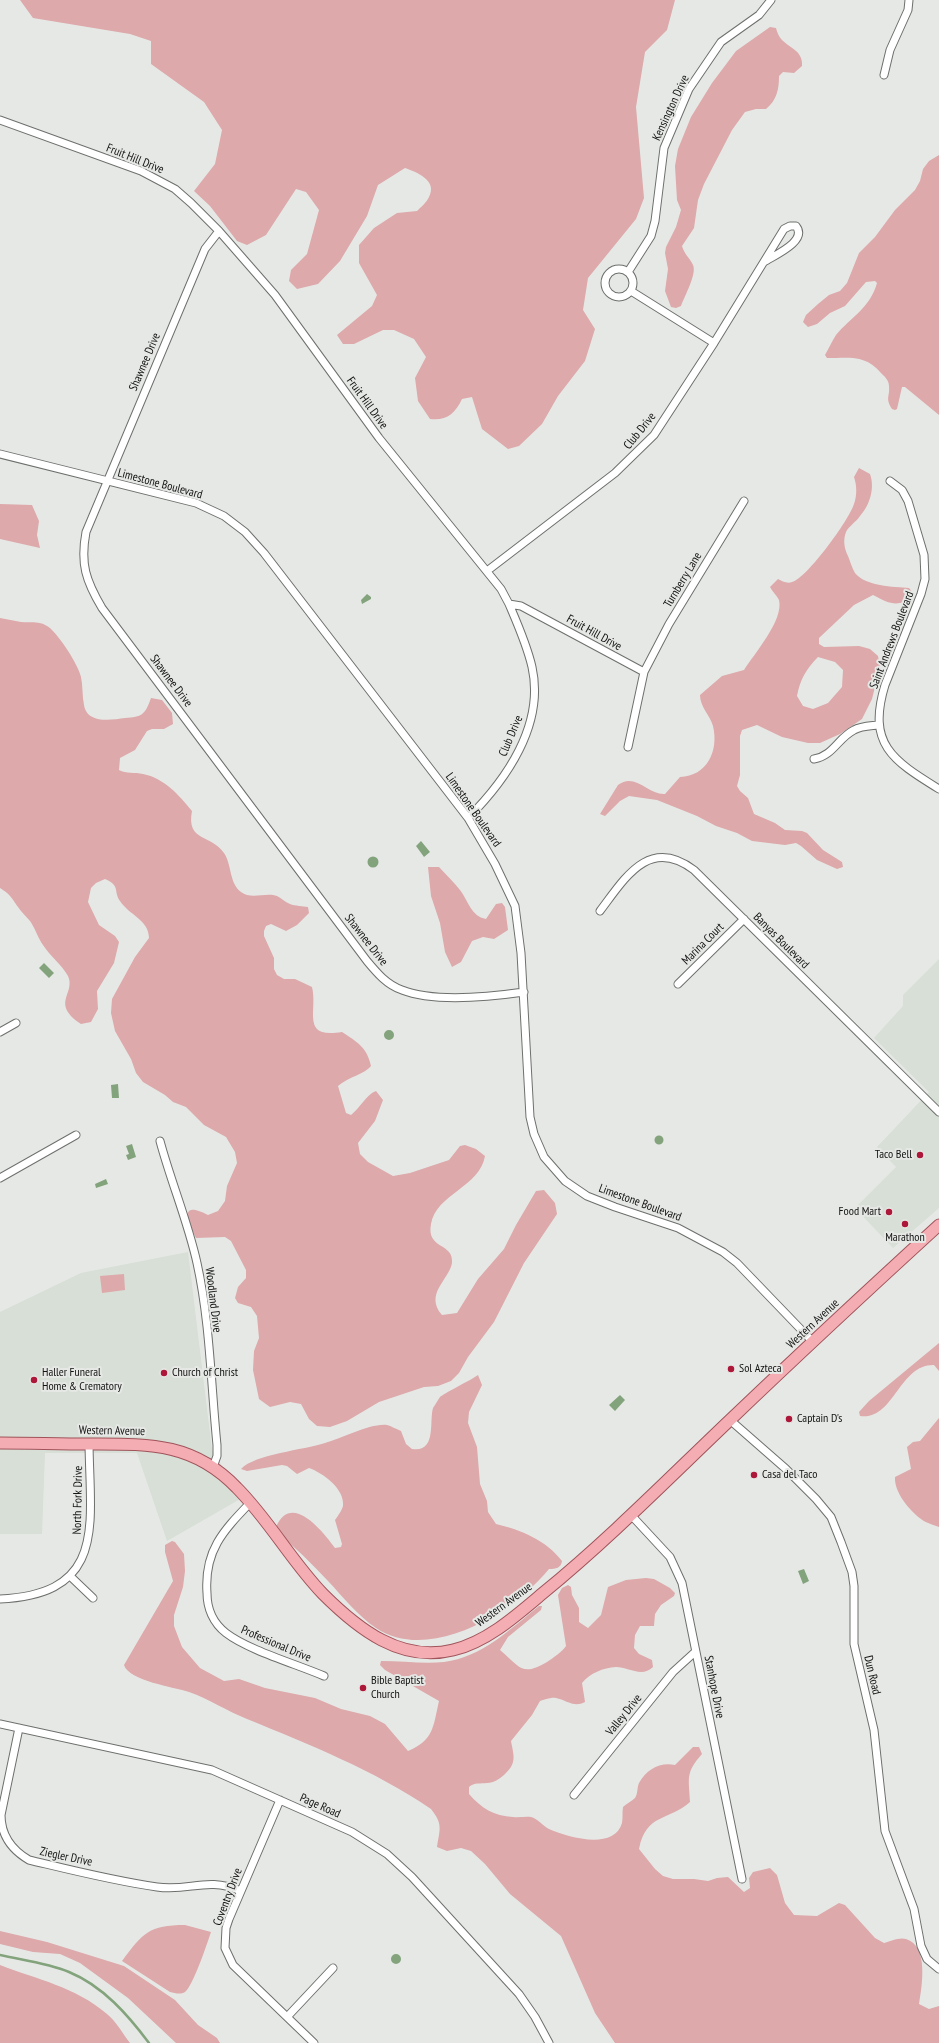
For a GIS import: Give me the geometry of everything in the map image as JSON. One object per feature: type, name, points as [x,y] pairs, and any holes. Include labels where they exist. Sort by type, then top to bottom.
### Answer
[{"type":"main road","name":"Western Avenue","points":[[0,1443],[136,1443],[180,1451],[213,1467],[239,1489],[320,1591],[354,1624],[380,1640],[398,1648],[418,1653],[453,1650],[486,1636],[504,1624],[582,1560],[939,1225]]},
{"type":"street","name":"Kensington Drive","points":[[628,272],[651,236],[655,221],[664,148],[689,89],[721,42],[759,15],[771,0]]},
{"type":"street","points":[[884,75],[890,50],[908,10],[909,0]]},
{"type":"street","name":"Fruit Hill Drive","points":[[0,120],[141,171],[159,179],[191,203],[219,231],[275,295],[378,438],[487,571],[501,589],[509,604],[521,606],[644,672]]},
{"type":"street","name":"Club Drive","points":[[487,571],[626,464],[654,435],[714,343],[784,229],[790,226],[796,226],[800,236],[796,241],[764,262]]},
{"type":"street","name":"Shawnee Drive","points":[[219,231],[205,249],[86,532],[83,550],[84,570],[91,589],[102,608],[367,961],[384,980],[401,990],[415,995],[443,998],[524,992]]},
{"type":"street","points":[[614,270],[624,270],[628,272],[633,281],[631,291],[623,297],[613,296],[606,290],[604,285],[606,276],[614,270]]},
{"type":"street","points":[[631,291],[714,343]]},
{"type":"street","name":"Limestone Boulevard","points":[[0,454],[196,503],[224,516],[245,532],[264,553],[468,818],[495,864],[515,906],[524,992],[530,1117],[539,1148],[549,1164],[565,1181],[588,1196],[615,1207],[678,1228],[723,1252],[737,1263],[813,1342]]},
{"type":"street","name":"Saint Andrews Boulevard","points":[[890,481],[902,490],[908,501],[924,555],[925,579],[921,594],[885,685],[881,699],[878,726],[881,737],[896,759],[939,789]]},
{"type":"street","name":"Turnberry Lane","points":[[644,672],[669,624],[744,501]]},
{"type":"street","name":"Club Drive","points":[[468,818],[501,781],[515,758],[531,722],[534,694],[533,669],[525,640],[509,604]]},
{"type":"street","points":[[628,747],[644,672]]},
{"type":"street","points":[[814,759],[822,757],[830,752],[854,730],[878,726]]},
{"type":"street","name":"Banyas Boulevard","points":[[600,911],[631,871],[649,859],[666,857],[683,862],[694,870],[939,1112]]},
{"type":"street","name":"Marina Court","points":[[678,984],[744,919]]},
{"type":"street","points":[[0,1032],[16,1023]]},
{"type":"street","points":[[0,1178],[76,1135]]},
{"type":"street","name":"Woodland Drive","points":[[160,1140],[167,1168],[197,1262],[204,1303],[217,1445],[217,1456],[213,1467]]},
{"type":"street","name":"Dun Road","points":[[730,1420],[786,1469],[816,1499],[830,1517],[841,1542],[852,1572],[854,1586],[854,1644],[874,1730],[885,1831],[914,1909],[922,1946],[927,1959],[934,1967],[939,1969]]},
{"type":"street","name":"North Fork Drive","points":[[0,1599],[22,1598],[55,1588],[70,1576],[83,1555],[90,1533],[89,1444]]},
{"type":"street","name":"Professional Drive","points":[[250,1503],[223,1534],[209,1559],[206,1572],[207,1598],[213,1617],[225,1632],[245,1644],[324,1676]]},
{"type":"street","name":"Stanhope Drive","points":[[631,1515],[670,1557],[682,1584],[742,1879]]},
{"type":"street","points":[[70,1576],[93,1598]]},
{"type":"street","name":"Valley Drive","points":[[574,1795],[672,1672],[695,1652]]},
{"type":"street","name":"Page Road","points":[[0,1724],[212,1770],[352,1832],[387,1854],[402,1867],[519,1994],[535,2017],[549,2043]]},
{"type":"street","name":"Ziegler Drive","points":[[20,1728],[1,1815],[1,1823],[8,1841],[20,1855],[29,1860],[159,1888],[181,1888],[216,1883],[227,1885],[241,1891]]},
{"type":"street","name":"Coventry Drive","points":[[280,1800],[226,1928],[225,1943],[228,1957],[240,1972],[314,2043]]},
{"type":"street","points":[[287,2017],[333,1968]]},
{"type":"shaded area","points":[[20,0],[675,0],[667,30],[645,52],[636,107],[644,198],[636,219],[588,278],[583,310],[595,329],[585,361],[558,396],[542,424],[519,446],[508,449],[482,429],[472,397],[462,399],[456,409],[445,418],[430,419],[418,401],[415,378],[426,357],[414,339],[394,330],[383,330],[354,344],[343,344],[337,335],[372,306],[377,295],[359,263],[359,245],[374,228],[397,213],[417,211],[424,204],[428,199],[431,186],[420,174],[405,168],[378,185],[367,216],[340,261],[318,284],[297,289],[289,281],[291,270],[307,254],[319,210],[306,192],[296,189],[266,235],[247,245],[237,241],[210,206],[194,191],[215,164],[222,130],[204,102],[151,64],[151,41],[130,34],[33,18]]},
{"type":"shaded area","points":[[770,27],[776,28],[781,39],[801,57],[802,66],[794,73],[783,72],[779,76],[777,94],[770,106],[766,109],[756,109],[745,112],[732,130],[704,184],[698,200],[694,228],[682,246],[693,265],[694,269],[692,279],[681,306],[676,308],[671,307],[665,291],[668,269],[665,253],[666,247],[676,227],[681,210],[677,200],[675,166],[678,149],[691,117],[712,83],[736,51]]},
{"type":"shaded area","points":[[939,155],[939,415],[905,387],[902,387],[897,409],[892,409],[888,400],[889,384],[885,377],[875,367],[856,358],[827,358],[825,355],[836,335],[860,312],[870,299],[877,283],[875,281],[866,282],[845,306],[830,313],[817,324],[808,327],[803,322],[806,315],[818,304],[829,295],[840,291],[847,283],[859,253],[875,237],[895,210],[915,190],[920,181],[923,169],[929,161]]},
{"type":"shaded area","points":[[859,468],[870,474],[872,491],[864,512],[847,530],[845,535],[845,547],[854,571],[866,581],[888,586],[909,588],[913,593],[914,598],[902,603],[893,603],[884,601],[873,595],[854,605],[819,638],[819,644],[824,647],[859,646],[870,649],[878,656],[880,667],[872,699],[862,719],[840,734],[820,743],[808,743],[782,737],[757,725],[742,730],[740,736],[740,775],[737,786],[748,798],[754,814],[775,823],[785,830],[802,831],[807,833],[823,850],[842,862],[843,867],[837,869],[817,860],[796,843],[785,845],[752,841],[737,833],[716,826],[697,816],[657,800],[629,796],[620,801],[605,816],[600,814],[618,785],[624,782],[636,782],[653,791],[665,794],[680,777],[689,776],[704,767],[712,753],[714,735],[712,722],[700,699],[700,695],[722,676],[744,670],[773,627],[777,617],[779,600],[770,587],[778,579],[788,583],[799,578],[827,548],[851,512],[856,497],[856,484],[854,477]],"holes":[[[818,657],[835,662],[843,670],[842,687],[828,703],[813,709],[803,706],[797,696],[804,675],[810,666]]]},
{"type":"shaded area","points":[[0,504],[32,505],[39,521],[37,535],[40,548],[0,539]]},
{"type":"shaded area","points":[[367,594],[371,597],[371,599],[362,604],[361,600]]},
{"type":"shaded area","points":[[0,618],[21,622],[36,622],[46,625],[54,632],[76,665],[81,677],[83,702],[86,711],[95,718],[107,720],[139,716],[145,712],[151,698],[162,700],[172,713],[173,724],[164,729],[152,729],[147,731],[135,750],[120,758],[119,770],[140,773],[158,779],[182,799],[192,811],[191,821],[196,833],[219,847],[224,853],[227,858],[234,884],[241,892],[254,896],[273,895],[290,904],[308,907],[309,913],[297,925],[286,931],[271,924],[266,926],[264,936],[274,958],[274,969],[277,975],[284,979],[295,979],[312,987],[313,1014],[316,1027],[320,1031],[329,1033],[342,1032],[357,1042],[367,1054],[371,1066],[338,1086],[346,1113],[351,1115],[370,1095],[376,1091],[383,1100],[375,1121],[358,1143],[360,1154],[368,1162],[393,1176],[410,1173],[449,1160],[460,1146],[465,1145],[476,1149],[485,1156],[481,1167],[475,1175],[441,1205],[431,1224],[432,1238],[449,1252],[452,1263],[436,1294],[437,1307],[442,1315],[457,1313],[478,1279],[504,1249],[536,1191],[544,1190],[555,1203],[557,1214],[524,1263],[494,1322],[468,1357],[459,1373],[451,1381],[438,1386],[424,1387],[379,1402],[347,1421],[330,1427],[317,1426],[309,1419],[301,1404],[290,1402],[270,1407],[259,1399],[253,1370],[254,1351],[259,1338],[257,1316],[251,1307],[238,1303],[235,1298],[238,1287],[246,1278],[246,1270],[231,1241],[225,1237],[196,1238],[188,1219],[189,1211],[192,1210],[208,1215],[218,1211],[225,1201],[227,1186],[237,1163],[235,1152],[226,1137],[204,1125],[186,1107],[173,1102],[165,1095],[143,1082],[136,1073],[131,1059],[115,1031],[111,1013],[112,999],[135,957],[149,938],[146,927],[120,901],[113,884],[105,879],[96,883],[91,888],[88,902],[99,925],[115,936],[119,942],[114,963],[97,991],[98,1009],[91,1022],[81,1024],[72,1017],[65,1004],[70,982],[68,976],[43,945],[30,921],[10,896],[0,888]]},
{"type":"shaded area","points":[[421,841],[430,852],[424,857],[416,846]]},
{"type":"shaded area","points":[[371,857],[375,857],[377,858],[377,866],[371,867],[368,864],[368,860]]},
{"type":"shaded area","points":[[428,867],[439,867],[460,890],[477,915],[486,919],[496,904],[502,903],[505,907],[508,930],[494,939],[483,937],[472,941],[461,962],[452,967],[445,952],[440,923],[431,896]]},
{"type":"shaded area","points":[[939,959],[939,1208],[893,1248],[855,1208],[896,1167],[877,1147],[929,1092],[874,1038],[903,1006],[903,995]]},
{"type":"shaded area","points":[[44,963],[54,973],[49,978],[39,968]]},
{"type":"shaded area","points":[[389,1030],[394,1035],[389,1040],[384,1035]]},
{"type":"shaded area","points":[[118,1084],[119,1098],[112,1098],[111,1085]]},
{"type":"shaded area","points":[[659,1135],[664,1140],[659,1145],[654,1140]]},
{"type":"shaded area","points":[[132,1144],[136,1157],[128,1160],[126,1155],[129,1154],[126,1146]]},
{"type":"shaded area","points":[[106,1179],[108,1184],[96,1188],[95,1184]]},
{"type":"shaded area","points":[[188,1252],[212,1450],[242,1498],[167,1541],[137,1453],[45,1453],[42,1534],[0,1534],[0,1312],[81,1273]]},
{"type":"shaded area","points":[[124,1274],[125,1290],[102,1293],[100,1276]]},
{"type":"shaded area","points":[[939,1343],[939,1371],[934,1365],[922,1367],[912,1373],[881,1410],[872,1415],[860,1416],[859,1412],[869,1401]]},
{"type":"shaded area","points":[[478,1375],[482,1385],[469,1412],[468,1423],[477,1447],[480,1484],[487,1501],[488,1512],[496,1524],[515,1529],[548,1547],[562,1561],[561,1565],[558,1568],[549,1569],[534,1585],[515,1601],[493,1616],[470,1628],[445,1636],[421,1640],[398,1638],[376,1628],[363,1618],[310,1562],[278,1533],[276,1527],[282,1517],[290,1513],[298,1514],[315,1524],[335,1548],[341,1547],[342,1544],[335,1520],[343,1506],[343,1500],[332,1482],[315,1470],[309,1468],[297,1474],[287,1466],[282,1465],[247,1471],[241,1469],[248,1464],[268,1456],[316,1446],[372,1426],[380,1425],[387,1425],[401,1431],[406,1444],[412,1449],[420,1449],[429,1441],[433,1408],[440,1397]]},
{"type":"shaded area","points":[[620,1395],[625,1400],[615,1411],[609,1405]]},
{"type":"shaded area","points":[[939,1418],[939,1527],[923,1520],[907,1506],[897,1489],[895,1477],[911,1469],[907,1447],[913,1442],[920,1441]]},
{"type":"shaded area","points":[[172,1541],[175,1542],[184,1554],[185,1571],[183,1587],[174,1615],[174,1626],[182,1647],[200,1668],[224,1681],[239,1679],[265,1688],[315,1698],[341,1709],[370,1716],[385,1724],[408,1751],[417,1747],[428,1737],[431,1732],[439,1701],[385,1670],[380,1665],[381,1661],[436,1663],[471,1655],[506,1633],[539,1606],[542,1606],[541,1610],[508,1637],[500,1650],[522,1668],[532,1669],[547,1662],[560,1653],[566,1646],[558,1595],[562,1588],[568,1585],[571,1587],[572,1595],[579,1608],[579,1622],[588,1628],[601,1615],[608,1587],[626,1580],[646,1578],[654,1579],[670,1588],[675,1593],[674,1596],[661,1605],[655,1614],[654,1626],[640,1626],[635,1635],[634,1648],[639,1654],[652,1660],[653,1667],[644,1672],[640,1672],[616,1667],[597,1672],[589,1676],[582,1683],[585,1702],[581,1704],[574,1704],[554,1698],[540,1701],[532,1715],[511,1741],[514,1760],[508,1771],[494,1782],[471,1785],[469,1787],[469,1794],[483,1807],[500,1815],[531,1817],[549,1829],[578,1838],[589,1840],[610,1837],[617,1832],[622,1823],[623,1807],[637,1795],[638,1786],[642,1778],[650,1770],[659,1766],[669,1764],[675,1765],[693,1747],[699,1747],[702,1754],[690,1771],[689,1776],[690,1802],[682,1808],[653,1823],[642,1837],[639,1849],[655,1869],[663,1876],[673,1879],[708,1881],[728,1877],[744,1892],[750,1888],[749,1878],[753,1872],[770,1868],[777,1875],[785,1903],[794,1915],[817,1916],[839,1903],[845,1905],[875,1938],[884,1943],[901,1938],[913,1943],[921,1958],[922,1967],[919,2004],[929,2009],[939,2006],[939,2043],[615,2043],[595,2013],[561,1936],[510,1894],[485,1864],[471,1851],[461,1848],[447,1851],[437,1847],[440,1827],[435,1814],[431,1809],[387,1782],[341,1759],[240,1716],[189,1692],[153,1683],[128,1671],[124,1665],[173,1581],[165,1552],[165,1545]]},
{"type":"shaded area","points":[[804,1569],[809,1581],[803,1584],[798,1571]]},
{"type":"shaded area","points":[[173,1925],[185,1925],[211,1932],[196,1974],[185,1992],[179,1994],[170,1992],[122,1961],[148,1932]]},
{"type":"shaded area","points":[[0,1931],[47,1942],[124,1966],[175,2000],[198,2025],[217,2038],[220,2043],[176,2043],[128,1998],[80,1963],[60,1954],[33,1952],[0,1944]]},
{"type":"shaded area","points":[[396,1954],[401,1959],[396,1964],[391,1959]]},
{"type":"shaded area","points":[[0,1965],[69,1990],[94,2004],[110,2017],[130,2043],[0,2043]]},
{"type":"waterway","points":[[0,1955],[52,1966],[69,1972],[93,1985],[114,2002],[149,2043]]},
{"type":"place","name":"Taco Bell","points":[[920,1155]]},
{"type":"place","name":"Food Mart","points":[[889,1212]]},
{"type":"place","name":"Marathon","points":[[905,1224]]},
{"type":"place","name":"Sol Azteca","points":[[731,1369]]},
{"type":"place","name":"Church of Christ","points":[[164,1373]]},
{"type":"place","name":"Haller Funeral Home & Crematory","points":[[34,1380]]},
{"type":"place","name":"Captain D's","points":[[789,1419]]},
{"type":"place","name":"Casa del Taco","points":[[754,1475]]},
{"type":"place","name":"Bible Baptist Church","points":[[363,1688]]}]
